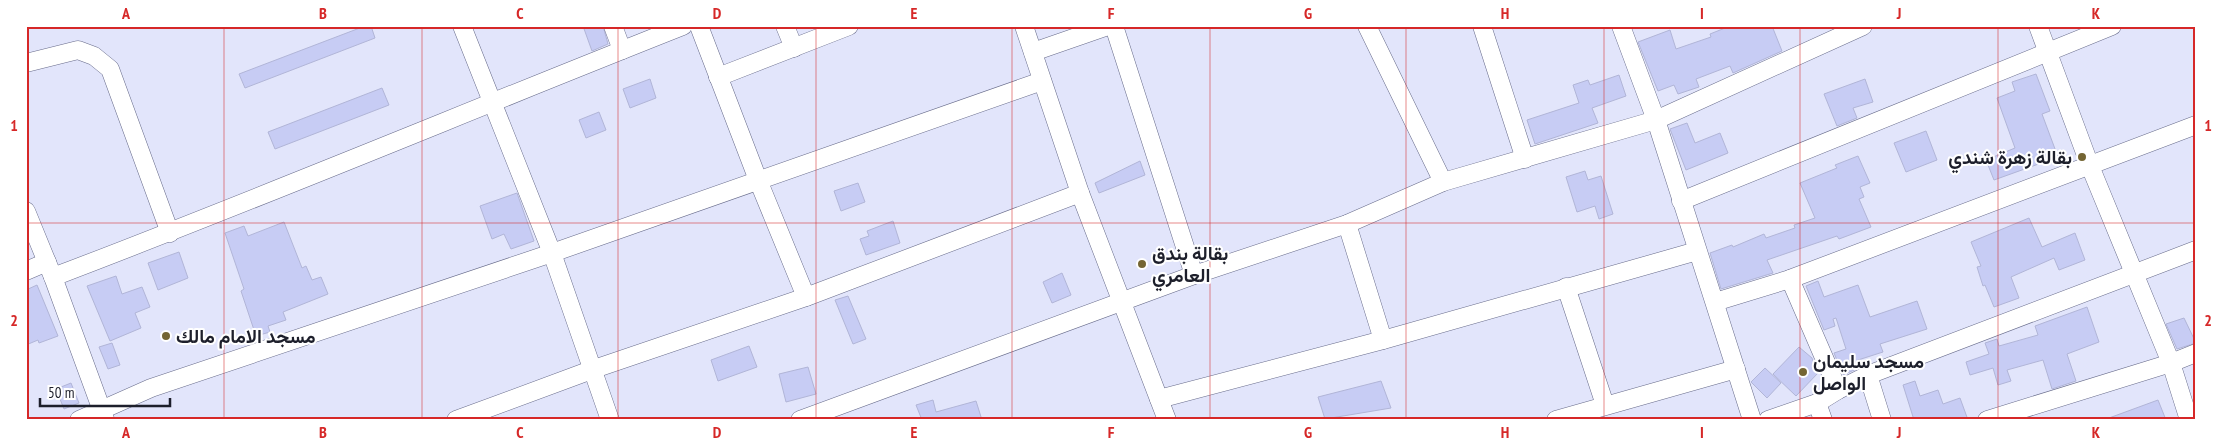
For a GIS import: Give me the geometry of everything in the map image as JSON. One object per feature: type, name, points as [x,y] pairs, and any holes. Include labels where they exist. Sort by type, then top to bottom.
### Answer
[{"type":"street","points":[[462,26],[552,254],[594,369],[610,420]]},
{"type":"street","points":[[613,26],[622,50]]},
{"type":"street","points":[[26,271],[50,270],[170,233],[493,101],[683,26]]},
{"type":"street","points":[[699,26],[758,180],[806,297]]},
{"type":"street","points":[[785,26],[794,48]]},
{"type":"street","points":[[718,77],[849,26]]},
{"type":"street","points":[[1024,26],[1080,194],[1167,420]]},
{"type":"street","points":[[1033,52],[1108,26]]},
{"type":"street","points":[[1114,26],[1194,275]]},
{"type":"street","points":[[1367,26],[1443,182]]},
{"type":"street","points":[[1482,26],[1525,159]]},
{"type":"street","points":[[1621,26],[1656,120],[1752,420]]},
{"type":"street","points":[[800,420],[1120,301],[1347,224],[1443,182],[1656,120],[1863,26]]},
{"type":"street","points":[[2038,26],[2090,166],[2171,363],[2189,420]]},
{"type":"street","points":[[1681,201],[2112,26]]},
{"type":"street","points":[[26,63],[78,50],[94,56],[110,69],[170,233]]},
{"type":"street","points":[[80,420],[104,414],[151,388],[552,254],[1042,81]]},
{"type":"street","points":[[1715,302],[1790,279],[2196,125]]},
{"type":"street","points":[[456,420],[594,369],[806,297],[1080,194]]},
{"type":"street","points":[[26,212],[104,414]]},
{"type":"street","points":[[1347,224],[1382,340]]},
{"type":"street","points":[[1768,420],[1817,403],[1868,375],[2196,250]]},
{"type":"street","points":[[1159,398],[1382,340],[1566,286],[1697,251]]},
{"type":"street","points":[[1790,279],[1838,390]]},
{"type":"street","points":[[1566,286],[1605,405]]},
{"type":"street","points":[[1987,420],[2171,363],[2196,353]]},
{"type":"street","points":[[1556,420],[1736,369]]},
{"type":"street","points":[[1868,375],[1882,420]]},
{"type":"street","points":[[1817,403],[1823,420]]},
{"type":"building","points":[[365,26],[371,26],[375,38],[245,88],[239,74]]},
{"type":"building","points":[[583,26],[603,26],[608,44],[592,51]]},
{"type":"building","points":[[1730,26],[1772,26],[1782,51],[1733,73],[1730,66],[1696,79],[1699,87],[1678,94],[1674,85],[1658,91],[1638,42],[1670,30],[1676,49],[1711,37],[1710,34]]},
{"type":"building","points":[[2036,74],[2050,111],[2042,114],[2058,157],[1994,180],[1986,160],[2015,148],[1997,98],[2015,91],[2012,82]]},
{"type":"building","points":[[1619,75],[1626,96],[1592,108],[1598,123],[1535,144],[1527,120],[1579,103],[1573,85],[1588,80],[1590,85]]},
{"type":"building","points":[[650,79],[656,98],[630,108],[623,89]]},
{"type":"building","points":[[1865,79],[1873,102],[1853,108],[1857,118],[1837,126],[1824,94]]},
{"type":"building","points":[[382,88],[389,105],[275,149],[268,132]]},
{"type":"building","points":[[599,112],[606,130],[586,138],[579,120]]},
{"type":"building","points":[[1687,123],[1695,143],[1720,133],[1728,153],[1686,170],[1670,129]]},
{"type":"building","points":[[1926,131],[1937,160],[1906,172],[1894,143]]},
{"type":"building","points":[[1858,156],[1870,183],[1860,187],[1864,197],[1859,199],[1871,227],[1839,239],[1837,236],[1767,260],[1773,273],[1721,289],[1710,253],[1732,245],[1733,247],[1764,234],[1766,238],[1795,228],[1794,225],[1815,218],[1800,183],[1837,168],[1835,165]]},
{"type":"building","points":[[1140,161],[1145,175],[1099,193],[1095,183]]},
{"type":"building","points":[[1585,171],[1588,180],[1601,176],[1613,214],[1599,219],[1595,206],[1577,212],[1566,177]]},
{"type":"building","points":[[858,183],[865,202],[841,211],[834,191]]},
{"type":"building","points":[[517,193],[534,241],[511,249],[504,234],[492,239],[480,206]]},
{"type":"building","points":[[2029,218],[2042,247],[2075,233],[2085,260],[2059,270],[2054,258],[2011,277],[2019,298],[1994,307],[1985,285],[1983,286],[1977,267],[1981,266],[1971,242]]},
{"type":"building","points":[[893,221],[900,243],[866,255],[860,239],[869,236],[867,231]]},
{"type":"building","points":[[284,222],[302,268],[306,266],[312,280],[321,277],[328,294],[283,312],[286,320],[268,326],[270,332],[256,336],[241,291],[244,289],[225,233],[244,226],[248,236]]},
{"type":"building","points":[[179,252],[188,278],[158,290],[148,263]]},
{"type":"building","points":[[1062,273],[1071,295],[1052,303],[1043,282]]},
{"type":"building","points":[[116,276],[122,294],[142,287],[150,307],[135,313],[141,328],[110,341],[87,286]]},
{"type":"building","points":[[1818,281],[1824,297],[1858,285],[1870,317],[1917,301],[1927,329],[1880,344],[1883,352],[1858,360],[1861,367],[1843,375],[1834,353],[1846,349],[1836,318],[1833,319],[1835,326],[1824,330],[1806,286]]},
{"type":"building","points":[[37,285],[58,336],[39,343],[38,340],[26,345],[26,290]]},
{"type":"building","points":[[848,296],[866,339],[853,344],[835,300]]},
{"type":"building","points":[[2087,307],[2099,342],[2067,354],[2076,381],[2052,389],[2043,360],[2007,370],[2011,381],[1998,385],[1993,368],[1970,375],[1966,362],[1989,354],[1985,343],[1997,339],[1999,346],[2038,335],[2035,326]]},
{"type":"building","points":[[2184,318],[2196,343],[2177,349],[2166,324]]},
{"type":"building","points":[[112,343],[120,365],[108,369],[99,347]]},
{"type":"building","points":[[749,346],[757,367],[718,381],[711,360]]},
{"type":"building","points":[[1799,347],[1812,358],[1818,373],[1796,396],[1773,374]]},
{"type":"building","points":[[808,367],[816,394],[786,402],[779,374]]},
{"type":"building","points":[[1765,368],[1781,383],[1767,398],[1751,382]]},
{"type":"building","points":[[1381,381],[1391,408],[1325,419],[1318,397]]},
{"type":"building","points":[[1915,381],[1920,396],[1938,390],[1943,404],[1960,398],[1968,420],[1914,420],[1903,385]]},
{"type":"building","points":[[71,383],[79,403],[64,409],[56,389]]},
{"type":"building","points":[[933,400],[936,412],[976,401],[982,420],[922,420],[916,405]]},
{"type":"building","points":[[2158,400],[2166,420],[2110,420],[2109,418]]},
{"type":"place","name":"بقالة زهرة شندي","points":[[2082,157]]},
{"type":"place","name":"بقالة بندق العامري","points":[[1142,264]]},
{"type":"place","name":"مسجد الامام مالك","points":[[166,336]]},
{"type":"place","name":"مسجد سليمان الواصل","points":[[1803,372]]}]
